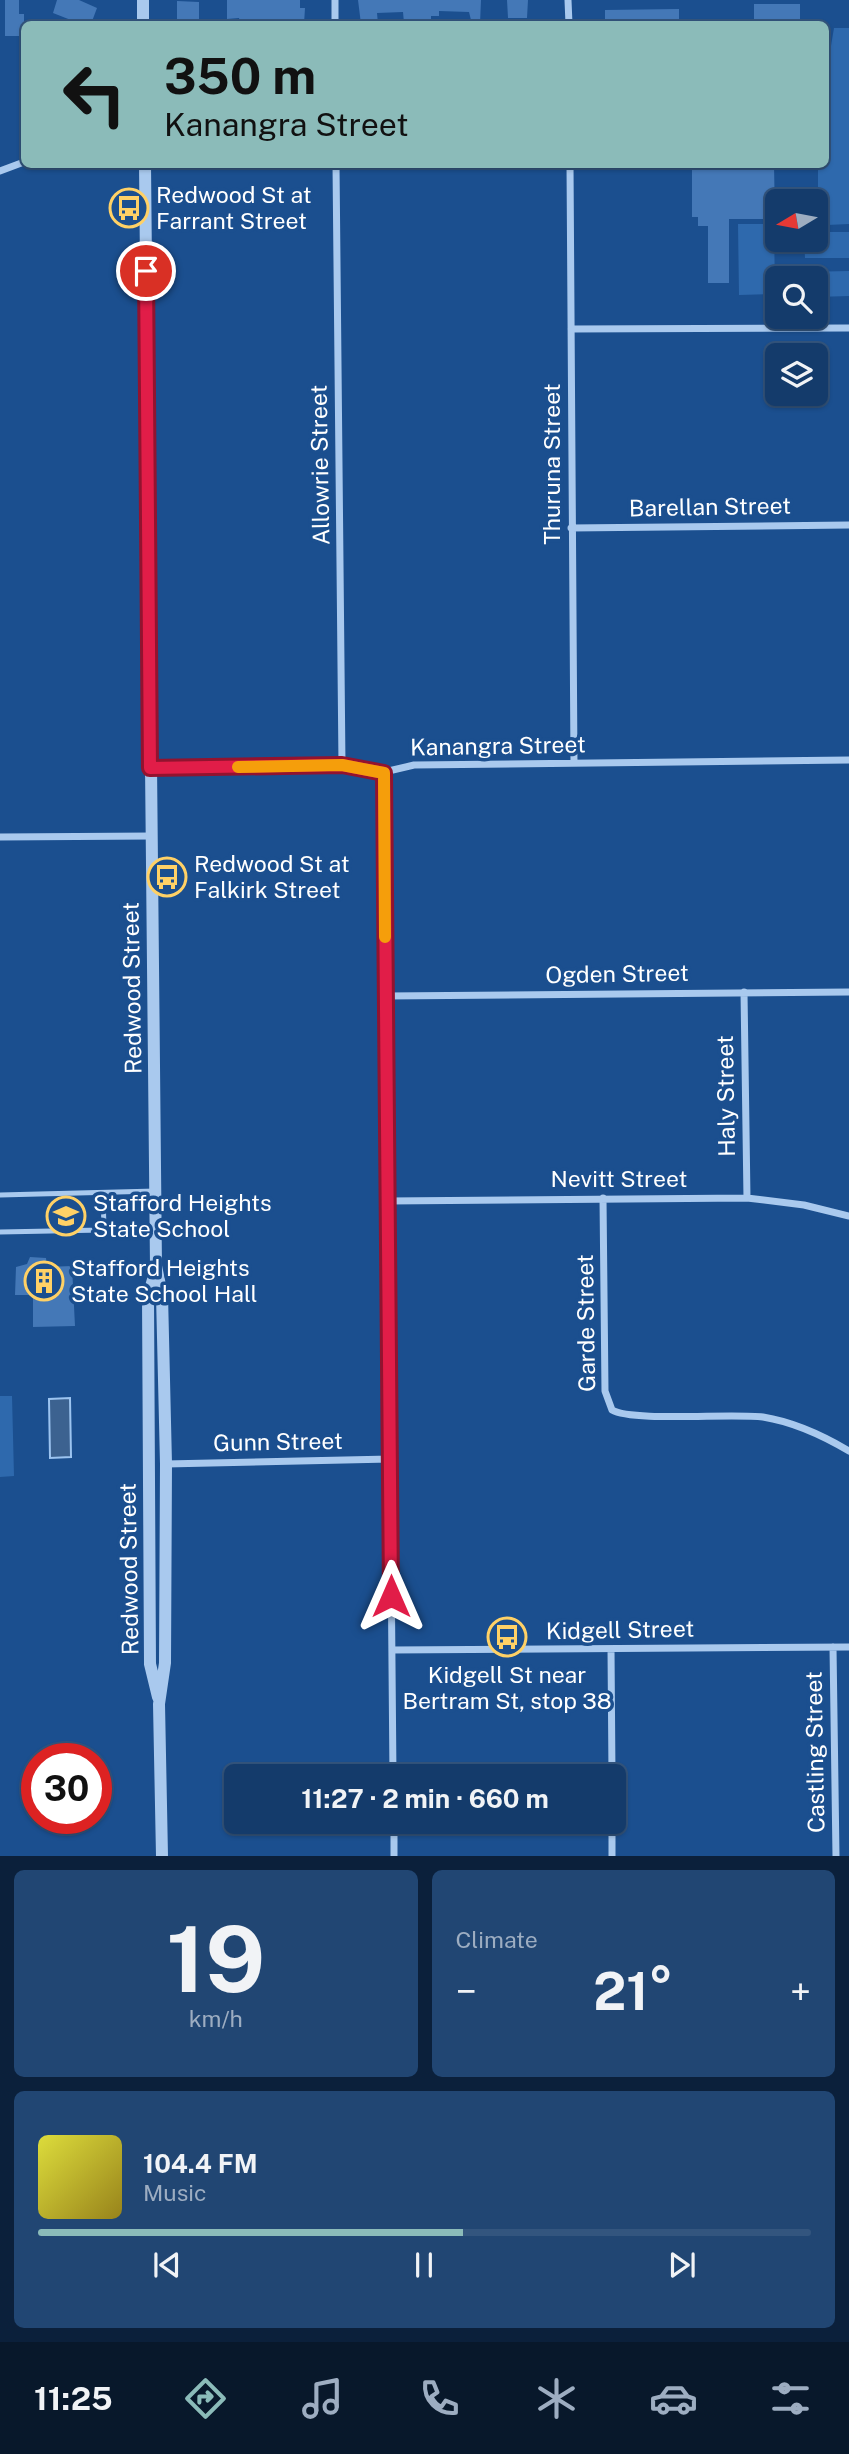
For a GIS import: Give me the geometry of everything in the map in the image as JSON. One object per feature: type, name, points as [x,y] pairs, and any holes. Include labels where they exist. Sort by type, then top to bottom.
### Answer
[{"type":"street","points":[[143,0],[143,21]]},
{"type":"street","points":[[335,0],[335,21]]},
{"type":"street","points":[[568,0],[569,21]]},
{"type":"street","points":[[0,171],[21,163]]},
{"type":"street","name":"Redwood Street","points":[[145,168],[156,1266],[162,1296],[166,1464],[165,1663],[159,1704],[162,1856]]},
{"type":"street","name":"Allowrie Street","points":[[336,168],[342,765]]},
{"type":"street","name":"Thuruna Street","points":[[570,168],[573,763]]},
{"type":"street","points":[[571,329],[849,328]]},
{"type":"street","name":"Barellan Street","points":[[571,528],[849,525]]},
{"type":"street","name":"Kanangra Street","points":[[150,768],[342,765],[384,773],[405,765],[849,760]]},
{"type":"street","points":[[384,773],[393,1764]]},
{"type":"street","points":[[0,837],[152,836]]},
{"type":"street","name":"Haly Street","points":[[744,992],[747,1198]]},
{"type":"street","name":"Ogden Street","points":[[386,996],[849,992]]},
{"type":"street","name":"Garde Street","points":[[603,1198],[605,1391],[612,1409],[632,1415],[737,1415],[777,1420],[815,1433],[849,1451]]},
{"type":"street","name":"Nevitt Street","points":[[388,1201],[747,1198],[804,1205],[849,1216]]},
{"type":"street","name":"Redwood Street","points":[[156,1266],[148,1297],[147,1355],[150,1664],[159,1704]]},
{"type":"street","name":"Gunn Street","points":[[166,1464],[390,1459]]},
{"type":"street","name":"Castling Street","points":[[833,1647],[836,1856]]},
{"type":"street","name":"Kidgell Street","points":[[392,1650],[849,1647]]},
{"type":"street","points":[[611,1649],[612,1764]]},
{"type":"street","points":[[394,1834],[394,1856]]},
{"type":"street","points":[[612,1834],[612,1856]]},
{"type":"lane","points":[[0,1195],[156,1191]]},
{"type":"lane","points":[[103,1193],[104,1230]]},
{"type":"lane","points":[[0,1233],[156,1229]]},
{"type":"shaded area","points":[[834,28],[849,28],[849,224],[828,225],[828,189],[818,187],[818,168],[829,168],[829,57]]},
{"type":"shaded area","points":[[738,224],[765,224],[765,252],[774,252],[775,266],[765,266],[765,294],[739,295]]},
{"type":"shaded area","points":[[828,232],[849,232],[849,258],[805,258],[805,252],[828,252]]},
{"type":"shaded area","points":[[828,271],[849,271],[849,296],[828,297]]},
{"type":"shaded area","points":[[0,1396],[12,1396],[14,1476],[0,1477]]},
{"type":"shaded area","points":[[70,1398],[71,1457],[50,1458],[49,1399]]},
{"type":"building","points":[[5,0],[19,0],[19,14],[24,14],[21,36],[5,36]]},
{"type":"building","points":[[57,0],[79,0],[97,8],[92,21],[73,21],[53,13]]},
{"type":"building","points":[[227,0],[300,0],[300,8],[305,8],[304,21],[227,19]]},
{"type":"building","points":[[358,0],[481,0],[480,21],[471,21],[469,12],[439,11],[439,16],[431,16],[431,21],[404,21],[403,12],[377,13],[378,21],[361,21]]},
{"type":"building","points":[[507,0],[528,0],[527,18],[508,18]]},
{"type":"building","points":[[177,1],[199,2],[199,21],[177,21]]},
{"type":"building","points":[[754,4],[800,4],[800,21],[754,21]]},
{"type":"building","points":[[679,9],[679,21],[605,21],[605,10]]},
{"type":"building","points":[[692,168],[774,168],[774,189],[765,189],[765,219],[729,219],[729,283],[708,283],[708,226],[698,226],[698,217],[692,217]]},
{"type":"building","name":"Stafford Heights State School Hall","points":[[30,1257],[46,1258],[47,1267],[72,1266],[75,1326],[33,1327],[33,1295],[15,1295],[16,1267],[27,1264]]},
{"type":"slow traffic","points":[[238,767],[342,765],[384,773],[385,937]]},
{"type":"place","name":"Redwood St at Farrant Street","points":[[129,208]]},
{"type":"place","name":"Redwood St at Falkirk Street","points":[[167,877]]},
{"type":"place","name":"Stafford Heights State School","points":[[66,1216]]},
{"type":"place","name":"Stafford Heights State School Hall","points":[[44,1281]]},
{"type":"place","name":"Kidgell St near Bertram St, stop 38","points":[[507,1637]]},
{"type":"route","points":[[146,271],[150,768],[342,765],[384,773],[391,1596]]}]
